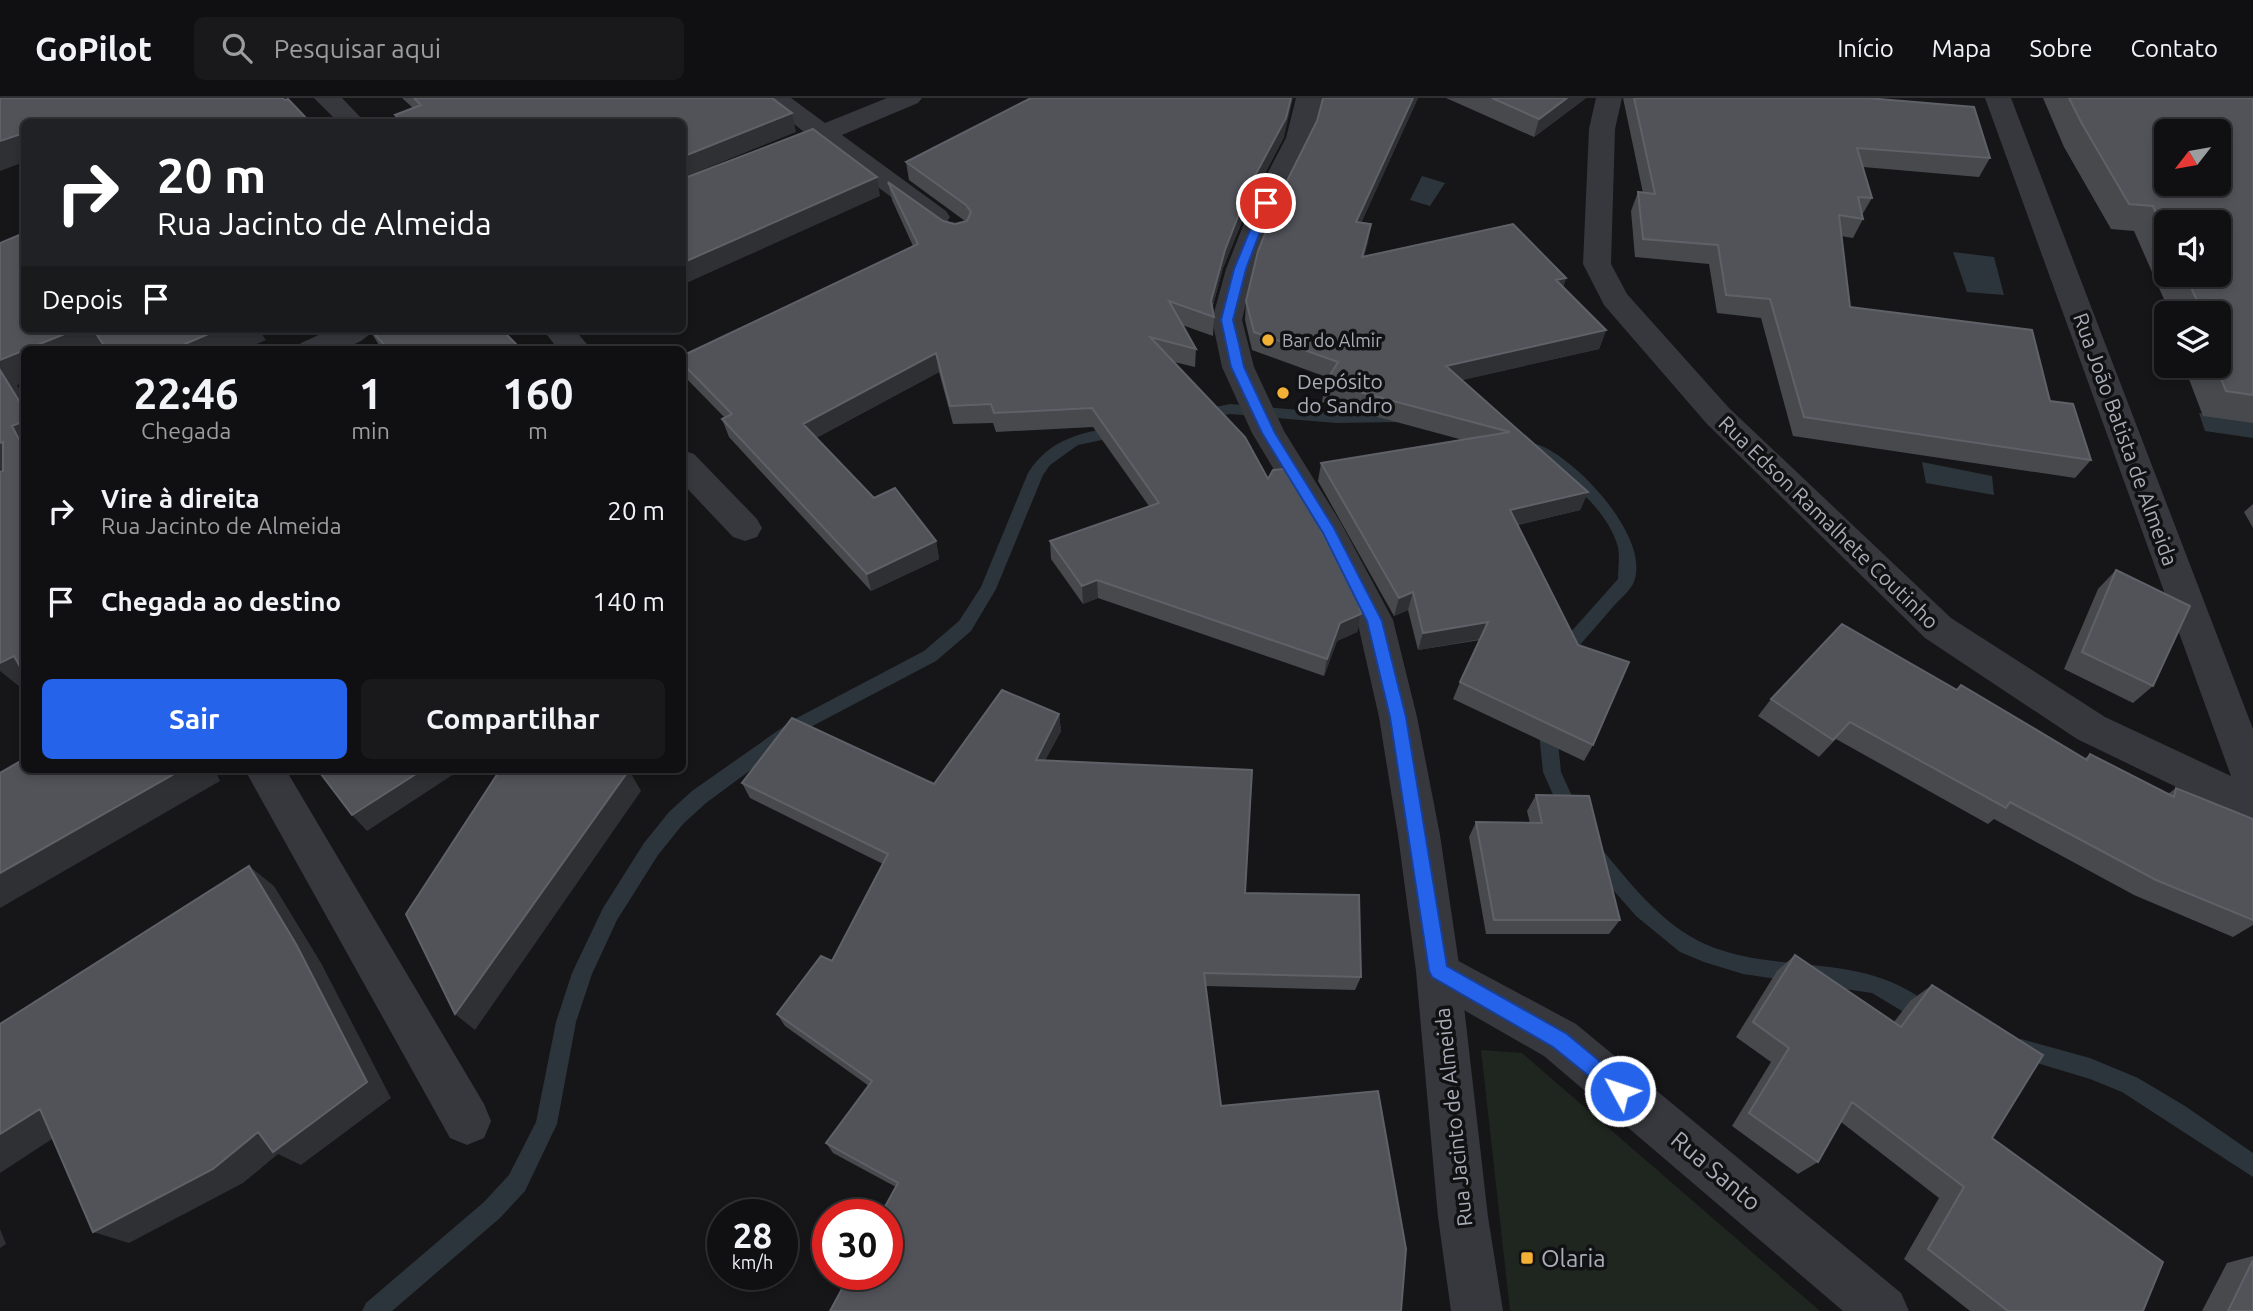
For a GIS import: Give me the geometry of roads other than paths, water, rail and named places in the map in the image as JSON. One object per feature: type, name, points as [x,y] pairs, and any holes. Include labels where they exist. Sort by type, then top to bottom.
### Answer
[{"type":"street","points":[[327,98],[349,119]]},
{"type":"street","points":[[775,98],[957,232]]},
{"type":"street","points":[[686,189],[909,98]]},
{"type":"street","name":"Rua Jacinto de Almeida","points":[[1309,98],[1311,101],[1299,138],[1266,203],[1240,269],[1227,320],[1238,367],[1268,433],[1329,532],[1375,621],[1398,717],[1438,971],[1463,1217],[1477,1311]]},
{"type":"street","name":"Rua Edson Ramalhete Coutinho","points":[[1609,98],[1602,129],[1597,264],[1614,298],[1718,416],[1938,628],[2091,728],[2253,806]]},
{"type":"street","name":"Rua João Batista de Almeida","points":[[1998,98],[2253,781]]},
{"type":"street","points":[[321,346],[349,333]]},
{"type":"street","points":[[561,333],[573,346]]},
{"type":"street","points":[[686,466],[744,528]]},
{"type":"street","points":[[267,773],[467,1121]]},
{"type":"street","name":"Rua Santo","points":[[1438,971],[1560,1040],[1883,1311]]},
{"type":"waterway","points":[[1200,415],[1230,409],[1336,418],[1402,417]]},
{"type":"waterway","points":[[374,1311],[492,1210],[517,1183],[546,1124],[566,1022],[582,973],[610,914],[651,849],[676,818],[699,797],[799,725],[930,656],[965,626],[988,589],[1036,473],[1045,461],[1072,442],[1121,431]]},
{"type":"waterway","points":[[1536,449],[1575,479],[1602,506],[1621,534],[1627,552],[1626,581],[1560,656]]},
{"type":"waterway","points":[[1547,723],[1552,772],[1572,816]]},
{"type":"waterway","points":[[1593,853],[1643,910],[1687,945],[1704,953],[1743,964],[1872,983],[1898,995],[1929,1016]]},
{"type":"waterway","points":[[2021,1049],[2090,1068],[2130,1085],[2177,1113],[2253,1166]]},
{"type":"place","name":"Bar do Almir","points":[[1268,340]]},
{"type":"place","name":"Depósito do Sandro","points":[[1283,393]]},
{"type":"place","name":"Olaria","points":[[1527,1258]]}]
